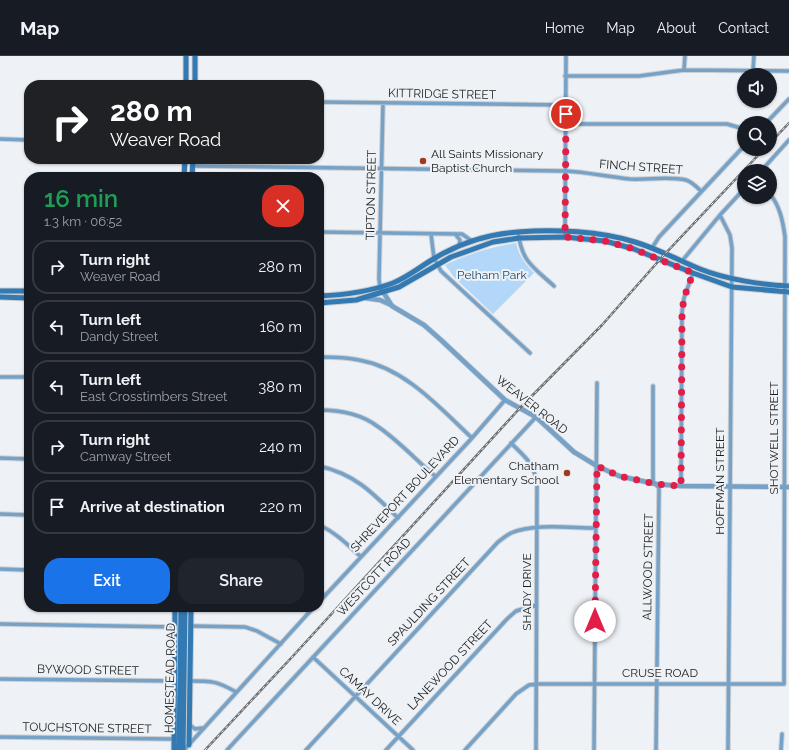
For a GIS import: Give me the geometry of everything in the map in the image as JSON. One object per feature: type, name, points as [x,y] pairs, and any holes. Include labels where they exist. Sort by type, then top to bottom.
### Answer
[{"type":"main road","points":[[186,56],[186,80]]},
{"type":"main road","points":[[195,56],[195,80]]},
{"type":"main road","points":[[186,71],[195,71]]},
{"type":"main road","points":[[192,166],[192,172]]},
{"type":"main road","points":[[324,302],[346,301],[364,298],[382,290],[434,258],[472,241],[490,236],[565,231],[606,235],[635,242],[701,269],[732,279],[787,286]]},
{"type":"main road","points":[[324,296],[358,293],[399,287],[451,257],[467,250],[519,235],[565,237],[605,241],[634,249],[732,287],[787,292]]},
{"type":"main road","points":[[0,291],[23,291],[22,298],[0,297]]},
{"type":"main road","points":[[176,612],[175,627],[182,681],[190,725],[189,746]]},
{"type":"main road","name":"HOMESTEAD ROAD","points":[[181,612],[184,750]]},
{"type":"main road","name":"HOMESTEAD ROAD","points":[[179,750],[185,612]]},
{"type":"main road","points":[[174,750],[174,739],[191,626],[191,612]]},
{"type":"street","points":[[565,237],[566,56]]},
{"type":"street","points":[[684,70],[685,56]]},
{"type":"street","points":[[754,56],[754,68]]},
{"type":"street","points":[[565,76],[639,76],[684,70],[737,70]]},
{"type":"street","points":[[777,71],[789,71]]},
{"type":"street","points":[[773,116],[789,99]]},
{"type":"street","name":"KITTRIDGE STREET","points":[[324,102],[565,105]]},
{"type":"street","name":"TIPTON STREET","points":[[382,290],[379,279],[383,103]]},
{"type":"street","points":[[566,124],[727,124],[737,127]]},
{"type":"street","points":[[0,139],[24,140]]},
{"type":"street","points":[[767,164],[789,140]]},
{"type":"street","points":[[652,248],[659,237],[737,153]]},
{"type":"street","name":"FINCH STREET","points":[[192,166],[565,171],[584,172],[612,178],[679,179],[688,181],[701,191]]},
{"type":"street","points":[[682,261],[737,197]]},
{"type":"street","name":"SHOTWELL STREET","points":[[776,204],[784,227],[787,286],[784,684]]},
{"type":"street","name":"HOFFMAN STREET","points":[[720,215],[730,234],[732,248],[728,750]]},
{"type":"street","points":[[324,232],[462,234],[472,241]]},
{"type":"street","points":[[431,234],[434,258],[441,271],[530,353]]},
{"type":"street","points":[[455,234],[460,240],[459,246]]},
{"type":"street","points":[[519,235],[521,250],[527,262],[554,286]]},
{"type":"street","points":[[681,486],[682,312],[684,298],[693,273]]},
{"type":"street","name":"WEAVER ROAD","points":[[382,290],[392,306],[430,330],[505,400],[536,417],[574,452],[597,466],[619,476],[656,484],[681,486],[786,487]]},
{"type":"street","points":[[364,298],[380,300],[392,306]]},
{"type":"street","points":[[324,357],[359,360],[386,369],[402,377],[436,404],[472,438]]},
{"type":"street","points":[[0,377],[24,377]]},
{"type":"street","points":[[594,750],[597,383]]},
{"type":"street","name":"ALLWOOD STREET","points":[[653,386],[653,481],[659,488],[656,750]]},
{"type":"street","name":"SHREVEPORT BOULEVARD","points":[[325,595],[472,438],[505,400]]},
{"type":"street","points":[[324,410],[333,410],[358,416],[376,425],[435,476]]},
{"type":"street","name":"WESTCOTT ROAD","points":[[227,750],[536,417]]},
{"type":"street","name":"SHADY DRIVE","points":[[511,443],[527,459],[535,470],[537,483],[536,750]]},
{"type":"street","points":[[0,458],[24,459]]},
{"type":"street","points":[[324,467],[333,469],[353,478],[374,494],[398,518]]},
{"type":"street","points":[[0,514],[24,515]]},
{"type":"street","points":[[324,527],[343,540],[361,557]]},
{"type":"street","name":"SPAULDING STREET","points":[[306,750],[498,542],[510,533],[525,528],[596,528]]},
{"type":"street","points":[[0,569],[24,570]]},
{"type":"street","name":"LANEWOOD STREET","points":[[386,750],[516,611],[536,605]]},
{"type":"street","points":[[184,750],[310,612]]},
{"type":"street","points":[[0,624],[175,627]]},
{"type":"street","points":[[191,626],[245,627],[257,631],[281,644]]},
{"type":"street","name":"CAMAY DRIVE","points":[[313,657],[413,750]]},
{"type":"street","name":"BYWOOD STREET","points":[[0,678],[213,681],[236,692]]},
{"type":"street","points":[[465,750],[516,694],[529,685],[536,684]]},
{"type":"street","name":"CRUSE ROAD","points":[[536,684],[784,684]]},
{"type":"street","points":[[190,725],[194,729],[203,728]]},
{"type":"street","points":[[781,750],[782,734]]},
{"type":"street","name":"TOUCHSTONE STREET","points":[[0,737],[174,739]]},
{"type":"green space","name":"Pelham Park","points":[[516,243],[523,260],[534,273],[493,314],[454,277],[445,265],[480,251]]},
{"type":"railway","points":[[777,136],[789,123]]},
{"type":"railway","points":[[205,750],[520,408],[602,325],[663,256],[757,156]]},
{"type":"place","name":"All Saints Missionary Baptist Church","points":[[423,161]]},
{"type":"place","name":"Chatham Elementary School","points":[[567,473]]},
{"type":"route","points":[[566,114],[565,237],[605,241],[634,249],[693,273],[687,286],[682,312],[681,486],[656,484],[619,476],[597,466],[595,621]]}]
